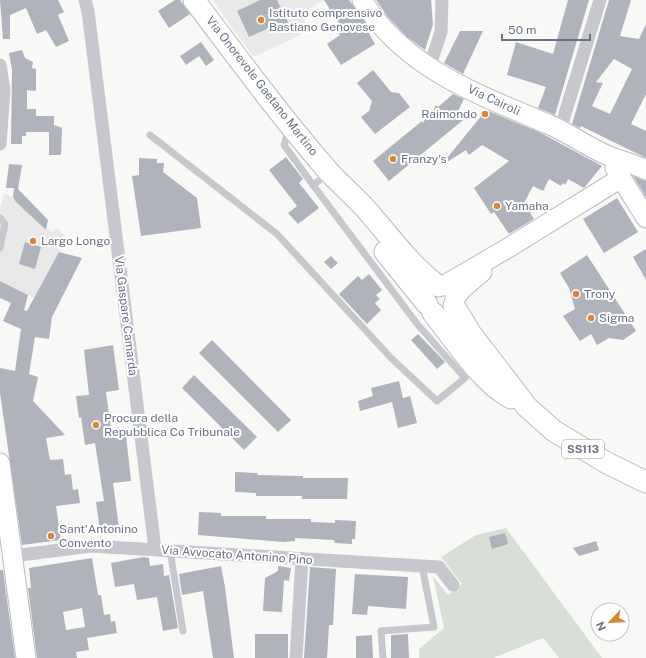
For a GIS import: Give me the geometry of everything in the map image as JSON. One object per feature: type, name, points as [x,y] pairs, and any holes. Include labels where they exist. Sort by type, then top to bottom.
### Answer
[{"type":"main road","name":"Via Onorevole Gaetano Martino","points":[[194,0],[290,124],[330,172],[365,208],[426,277],[448,294],[471,334],[527,406],[554,431],[575,445],[607,464],[646,482]]},
{"type":"main road","name":"Via Onorevole Gaetano Martino","points":[[330,172],[365,227],[472,362],[495,386],[508,396],[527,406]]},
{"type":"main road","points":[[430,309],[439,315],[446,314],[448,294]]},
{"type":"street","name":"Via Cairoli","points":[[362,0],[396,42],[429,68],[484,97],[560,130],[609,156],[631,163],[646,170]]},
{"type":"street","points":[[429,68],[441,32],[442,0]]},
{"type":"street","points":[[560,130],[600,0]]},
{"type":"street","name":"Via Gaspare Camarda","points":[[87,4],[155,550]]},
{"type":"street","points":[[0,65],[4,90],[0,144]]},
{"type":"street","points":[[609,156],[646,218]]},
{"type":"street","points":[[448,294],[462,289],[508,248],[621,178]]},
{"type":"street","points":[[0,463],[26,658]]},
{"type":"street","name":"Via Avvocato Antonino Pino","points":[[13,556],[91,546],[440,567],[453,585]]},
{"type":"street","points":[[296,658],[302,558]]},
{"type":"lane","points":[[150,135],[277,234],[391,358],[437,402],[465,378],[418,325],[284,145],[290,124]]},
{"type":"lane","points":[[313,185],[330,172]]},
{"type":"lane","points":[[0,218],[5,224],[0,248]]},
{"type":"lane","points":[[170,550],[183,630]]},
{"type":"lane","points":[[383,658],[381,631],[434,627],[422,566]]},
{"type":"shaded area","points":[[213,0],[324,0],[307,10],[300,35],[256,56],[253,56]]},
{"type":"shaded area","name":"Largo Longo","points":[[4,194],[13,197],[16,202],[46,230],[48,228],[52,232],[57,228],[67,238],[34,298],[0,281],[0,208]]},
{"type":"shaded area","points":[[506,528],[602,658],[559,658],[543,638],[493,658],[419,658],[419,649],[444,628],[433,576],[448,595],[462,584],[441,557],[476,535]]},
{"type":"building","points":[[0,0],[58,0],[64,12],[58,15],[69,41],[56,47],[46,30],[37,34],[26,8],[10,15],[10,39],[3,39]]},
{"type":"building","points":[[175,0],[180,0],[190,14],[169,28],[158,11]]},
{"type":"building","points":[[260,0],[277,0],[290,26],[279,31],[276,25],[249,37],[237,11]]},
{"type":"building","points":[[324,0],[349,0],[368,26],[366,28],[375,44],[341,65],[327,44],[340,35],[336,28],[340,25]]},
{"type":"building","points":[[376,0],[431,0],[433,24],[425,50],[407,37],[388,17]]},
{"type":"building","points":[[568,0],[589,0],[555,115],[538,108],[546,87],[507,75],[516,42],[553,54]]},
{"type":"building","points":[[609,0],[631,0],[620,36],[639,39],[646,24],[646,94],[631,124],[646,131],[646,158],[581,126],[580,128],[572,124]],"holes":[[[614,59],[632,69],[610,114],[592,106],[603,83],[596,82]]]},
{"type":"building","points":[[460,31],[483,31],[463,74],[444,63]]},
{"type":"building","points":[[201,42],[214,60],[206,66],[199,56],[186,65],[180,56]]},
{"type":"building","points":[[22,50],[25,58],[33,62],[32,68],[36,69],[36,91],[27,90],[27,109],[36,109],[36,116],[54,116],[54,125],[62,128],[61,155],[49,155],[49,132],[26,132],[26,136],[22,136],[22,144],[11,144],[12,70],[9,53]]},
{"type":"building","points":[[373,70],[391,92],[399,93],[410,107],[375,134],[361,117],[369,111],[372,101],[357,83]]},
{"type":"building","points":[[453,94],[464,99],[458,111],[468,116],[389,181],[373,161],[422,121],[423,123],[430,111],[433,111],[436,105],[438,107]]},
{"type":"building","points":[[486,110],[539,132],[602,166],[584,188],[568,179],[565,185],[563,183],[561,186],[549,179],[543,191],[533,186],[524,203],[534,219],[509,234],[494,212],[491,214],[474,188],[509,161],[482,145],[469,155],[466,150],[444,164],[443,163]]},
{"type":"building","points":[[286,157],[303,179],[299,183],[319,208],[298,224],[288,213],[297,206],[269,170]]},
{"type":"building","points":[[139,158],[157,159],[157,163],[164,163],[163,172],[197,198],[201,228],[141,236],[132,176],[139,175]]},
{"type":"building","points":[[9,164],[22,165],[18,189],[48,220],[46,230],[16,202],[13,197],[14,188],[6,188]]},
{"type":"building","points":[[633,176],[646,181],[646,197]]},
{"type":"building","points":[[617,198],[638,232],[604,253],[583,219]]},
{"type":"building","points":[[25,242],[41,247],[35,269],[19,264]]},
{"type":"building","points":[[646,249],[646,280],[633,257]]},
{"type":"building","points":[[59,252],[82,258],[52,317],[49,339],[35,337],[29,374],[38,377],[33,401],[65,435],[46,438],[50,460],[63,459],[65,475],[71,474],[73,490],[78,489],[80,503],[56,506],[61,540],[22,545],[0,393],[0,368],[15,371],[21,329],[3,321],[11,303],[0,298],[0,281],[28,295],[24,310],[27,311]]},
{"type":"building","points":[[587,255],[636,331],[623,340],[609,338],[597,345],[591,334],[580,341],[563,316],[575,309],[569,288],[560,273]]},
{"type":"building","points":[[331,256],[338,263],[331,269],[324,262]]},
{"type":"building","points":[[369,274],[382,290],[376,295],[380,299],[375,303],[381,310],[367,324],[339,294],[358,276],[362,280]]},
{"type":"building","points":[[418,334],[445,362],[437,369],[411,340]]},
{"type":"building","points":[[212,340],[291,420],[278,432],[199,353]]},
{"type":"building","points":[[113,345],[119,390],[106,392],[112,437],[126,435],[131,481],[113,483],[119,528],[100,531],[96,502],[104,501],[95,443],[85,445],[76,396],[89,395],[84,350]]},
{"type":"building","points":[[194,375],[257,437],[244,450],[182,388]]},
{"type":"building","points":[[399,381],[403,398],[410,396],[417,423],[398,428],[392,402],[360,411],[358,401],[373,396],[371,388]]},
{"type":"building","points":[[235,472],[258,473],[257,475],[303,476],[303,478],[348,478],[347,499],[302,499],[302,496],[256,496],[256,493],[235,492]]},
{"type":"building","points":[[199,512],[221,513],[221,516],[266,516],[266,519],[311,519],[311,522],[335,523],[335,520],[356,521],[355,539],[352,539],[352,544],[335,543],[334,540],[295,538],[295,541],[283,542],[198,535]]},
{"type":"building","points":[[505,533],[508,544],[492,549],[489,537]]},
{"type":"building","points":[[596,541],[599,550],[579,556],[573,548]]},
{"type":"building","points":[[144,557],[149,558],[150,566],[163,564],[164,576],[169,575],[178,628],[163,631],[157,597],[137,600],[134,584],[115,587],[111,563]]},
{"type":"building","points":[[92,558],[98,595],[101,595],[104,615],[110,614],[111,622],[115,621],[117,633],[87,638],[89,650],[76,652],[77,658],[37,658],[28,588],[31,588],[29,568]],"holes":[[[82,608],[85,627],[66,630],[63,612]]]},
{"type":"building","points":[[221,566],[234,658],[213,658],[203,591],[182,595],[179,574]]},
{"type":"building","points":[[278,566],[291,568],[289,581],[284,580],[282,612],[263,611],[265,578],[278,571]]},
{"type":"building","points":[[310,567],[336,569],[333,625],[329,625],[327,658],[304,658]]},
{"type":"building","points":[[0,570],[3,570],[15,658],[0,658]]},
{"type":"building","points":[[355,574],[408,577],[406,609],[368,606],[367,615],[352,614]]},
{"type":"building","points":[[255,634],[288,634],[288,658],[255,658]]},
{"type":"building","points":[[408,634],[409,658],[391,658],[391,635]]},
{"type":"building","points":[[372,635],[373,658],[356,658],[356,636]]},
{"type":"place","name":"Istituto comprensivo Bastiano Genovese","points":[[261,20]]},
{"type":"place","name":"Raimondo","points":[[485,114]]},
{"type":"place","name":"Franzy's","points":[[393,159]]},
{"type":"place","name":"Yamaha","points":[[497,206]]},
{"type":"place","name":"Largo Longo","points":[[33,241]]},
{"type":"place","name":"Trony","points":[[576,294]]},
{"type":"place","name":"Sigma","points":[[591,318]]},
{"type":"place","name":"Procura della Repubblica Co Tribunale","points":[[96,425]]},
{"type":"place","name":"Sant'Antonino Convento","points":[[51,536]]}]
